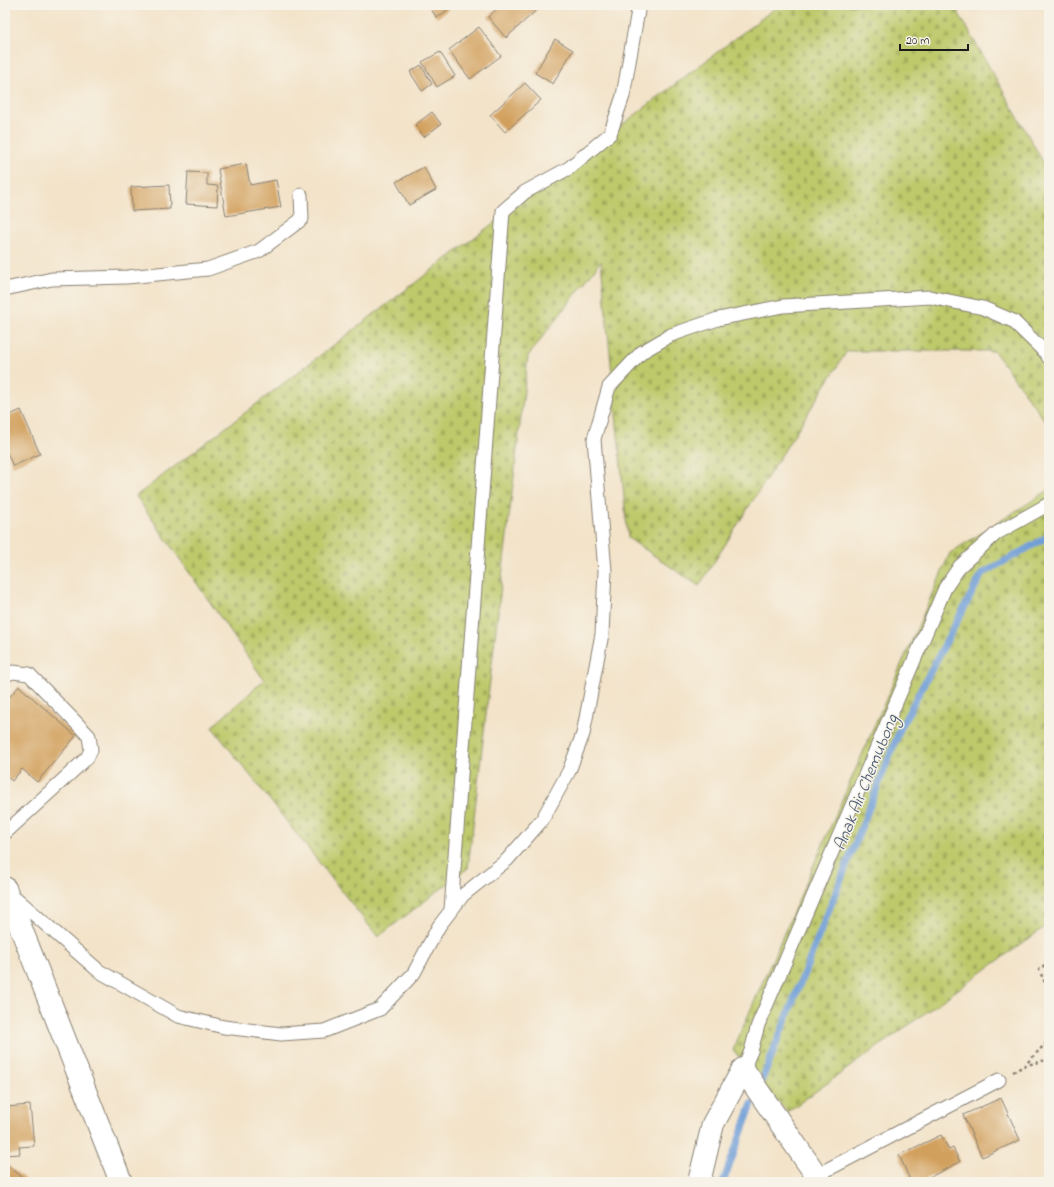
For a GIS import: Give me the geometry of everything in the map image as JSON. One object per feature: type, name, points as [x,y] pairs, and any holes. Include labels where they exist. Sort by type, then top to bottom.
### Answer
[{"type":"street","points":[[5,889],[121,1182]]},
{"type":"street","points":[[699,1182],[713,1124],[743,1069],[819,1179]]},
{"type":"lane","points":[[451,910],[503,211],[525,192],[569,168],[610,134],[623,96],[639,5]]},
{"type":"lane","points":[[5,289],[52,279],[127,277],[208,269],[259,250],[302,219],[301,195]]},
{"type":"lane","points":[[5,889],[99,972],[178,1016],[224,1027],[281,1034],[324,1031],[380,1009],[414,973],[439,926],[463,895],[507,860],[542,820],[569,771],[583,734],[602,634],[605,571],[594,439],[609,387],[642,352],[671,335],[718,319],[783,306],[930,297],[983,308],[1013,321],[1044,351],[1049,358]]},
{"type":"lane","points":[[743,1069],[752,1052],[758,1025],[945,588],[960,566],[997,533],[1049,504]]},
{"type":"lane","points":[[5,675],[13,672],[29,674],[89,736],[91,750],[87,758],[5,833]]},
{"type":"lane","points":[[819,1179],[998,1080]]},
{"type":"path","points":[[1049,961],[1039,970],[1049,991]]},
{"type":"path","points":[[1024,1066],[1049,1040]]},
{"type":"path","points":[[998,1080],[1024,1066],[1049,1059]]},
{"type":"green space","points":[[779,5],[954,5],[1049,172],[1049,426],[994,351],[847,351],[699,586],[628,538],[601,261],[528,356],[468,868],[378,937],[212,727],[264,680],[136,496]]},
{"type":"green space","points":[[1049,490],[1049,924],[787,1112],[733,1050],[950,553]]},
{"type":"building","points":[[428,5],[450,5],[451,7],[437,18]]},
{"type":"building","points":[[501,5],[542,5],[506,38],[488,17]]},
{"type":"building","points":[[479,27],[501,56],[470,79],[449,50]]},
{"type":"building","points":[[555,39],[573,50],[553,84],[535,73]]},
{"type":"building","points":[[440,52],[455,76],[437,87],[422,62]]},
{"type":"building","points":[[421,65],[432,84],[422,91],[410,72]]},
{"type":"building","points":[[525,83],[541,100],[505,132],[490,115]]},
{"type":"building","points":[[432,112],[441,124],[424,137],[415,125]]},
{"type":"building","points":[[246,164],[250,185],[276,180],[281,207],[226,216],[218,169]]},
{"type":"building","points":[[424,167],[436,190],[409,205],[396,182]]},
{"type":"building","points":[[188,172],[207,173],[207,185],[218,186],[217,206],[186,204]]},
{"type":"building","points":[[169,185],[170,209],[132,211],[131,187]]},
{"type":"building","points":[[21,410],[40,454],[13,466],[5,448],[5,417]]},
{"type":"building","points":[[19,686],[76,736],[37,782],[22,769],[12,781],[5,775],[5,702]]},
{"type":"building","points":[[1001,1098],[1020,1140],[982,1157],[963,1115]]},
{"type":"building","points":[[30,1105],[34,1146],[19,1147],[20,1154],[5,1155],[5,1107]]},
{"type":"building","points":[[941,1135],[949,1150],[953,1148],[960,1162],[920,1182],[911,1182],[899,1155]]},
{"type":"building","points":[[7,1165],[29,1182],[5,1182],[5,1167]]},
{"type":"waterway","name":"Anak Air Chemubong","points":[[762,1080],[901,727],[982,574],[1049,536]]},
{"type":"waterway","name":"Anak Air Chemubong","points":[[723,1182],[752,1104]]}]
